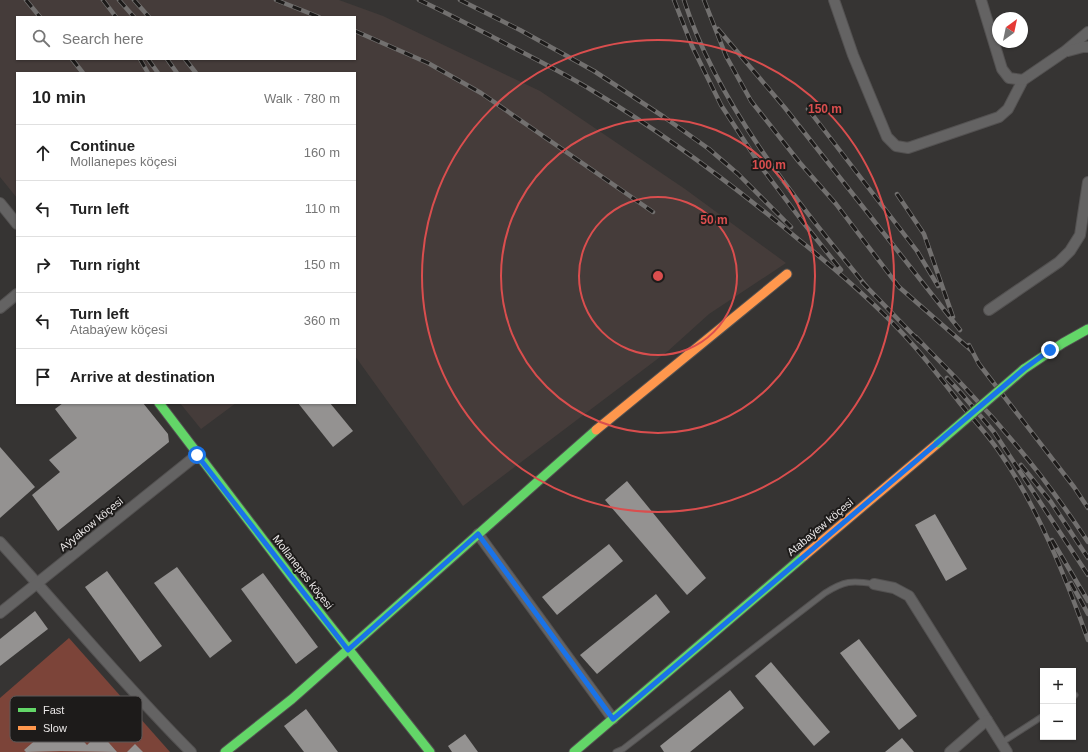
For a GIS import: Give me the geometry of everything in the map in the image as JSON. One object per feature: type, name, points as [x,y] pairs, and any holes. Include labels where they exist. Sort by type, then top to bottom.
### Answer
[{"type":"street","points":[[834,0],[853,55],[886,137],[896,146],[908,148],[999,118],[1008,109],[1023,80],[1064,52],[1088,32]]},
{"type":"street","points":[[981,0],[1002,69],[1009,78],[1023,80]]},
{"type":"street","points":[[1064,52],[1088,47]]},
{"type":"street","points":[[989,310],[1059,262],[1070,251],[1080,235],[1088,182]]},
{"type":"street","points":[[0,203],[16,223]]},
{"type":"street","points":[[225,752],[292,699],[595,431],[787,274]]},
{"type":"street","points":[[0,308],[16,295]]},
{"type":"street","name":"Atabaýew köçesi","points":[[574,752],[1024,369],[1050,350],[1088,329]]},
{"type":"street","name":"Mollanepes köçesi","points":[[160,404],[197,455],[348,650],[430,752]]},
{"type":"street","name":"Aýyakow köçesi","points":[[0,613],[197,455]]},
{"type":"street","points":[[478,534],[613,719]]},
{"type":"street","points":[[0,542],[137,696]]},
{"type":"street","points":[[874,584],[894,588],[909,596],[1004,748]]},
{"type":"street","points":[[142,701],[191,752]]},
{"type":"street","points":[[950,752],[987,720]]},
{"type":"lane","points":[[616,752],[623,749],[825,593],[839,584],[858,581],[874,584]]},
{"type":"lane","points":[[1004,748],[1040,718]]},
{"type":"shaded area","points":[[0,0],[339,0],[383,16],[540,91],[685,189],[786,263],[709,314],[668,351],[463,506],[356,357],[356,72],[16,72],[16,197],[0,177]]},
{"type":"shaded area","points":[[181,404],[235,404],[201,429]]},
{"type":"shaded area","points":[[69,638],[120,696],[10,696],[10,742],[142,742],[142,720],[170,752],[0,752],[0,698]]},
{"type":"building","points":[[62,404],[144,404],[168,434],[169,442],[58,531],[32,495],[60,472],[49,460],[77,438],[55,409]]},
{"type":"building","points":[[299,404],[331,404],[353,431],[333,447]]},
{"type":"building","points":[[0,447],[35,487],[0,518]]},
{"type":"building","points":[[627,481],[706,578],[687,595],[605,500]]},
{"type":"building","points":[[935,514],[967,569],[946,581],[915,525]]},
{"type":"building","points":[[609,544],[623,561],[557,615],[542,597]]},
{"type":"building","points":[[177,567],[232,641],[210,658],[154,583]]},
{"type":"building","points":[[107,571],[162,646],[140,662],[85,587]]},
{"type":"building","points":[[263,573],[318,647],[296,664],[241,589]]},
{"type":"building","points":[[656,594],[670,612],[597,674],[580,655]]},
{"type":"building","points":[[35,611],[48,629],[0,666],[0,639]]},
{"type":"building","points":[[859,639],[917,716],[899,730],[840,653]]},
{"type":"building","points":[[771,662],[830,732],[814,746],[755,676]]},
{"type":"building","points":[[730,690],[744,708],[690,752],[664,752],[660,746]]},
{"type":"building","points":[[306,709],[338,752],[304,752],[284,726]]},
{"type":"building","points":[[465,734],[478,752],[452,752],[448,746]]},
{"type":"building","points":[[902,738],[914,752],[885,752]]},
{"type":"building","points":[[33,742],[84,742],[87,745],[90,742],[108,742],[117,752],[26,752],[24,750]]},
{"type":"building","points":[[135,744],[143,752],[127,752]]},
{"type":"railway","points":[[26,0],[39,16]]},
{"type":"railway","points":[[103,0],[115,16]]},
{"type":"railway","points":[[119,0],[133,16]]},
{"type":"railway","points":[[134,0],[148,16]]},
{"type":"railway","points":[[276,0],[316,16]]},
{"type":"railway","points":[[419,0],[568,76],[620,107],[672,142],[749,199],[859,290],[901,332],[926,360],[989,438],[1012,471],[1038,518],[1049,542],[1088,640]]},
{"type":"railway","points":[[460,0],[520,30],[594,71],[664,117],[709,149],[738,174],[791,227]]},
{"type":"railway","points":[[674,0],[692,46],[721,105],[762,168],[841,270]]},
{"type":"railway","points":[[684,0],[699,39],[717,77],[738,115],[787,186],[866,286]]},
{"type":"railway","points":[[704,0],[726,56],[751,101],[800,163],[836,204],[899,287],[971,350]]},
{"type":"railway","points":[[718,29],[785,108],[960,330]]},
{"type":"railway","points":[[356,31],[428,63],[481,93],[653,212]]},
{"type":"railway","points":[[73,60],[82,72]]},
{"type":"railway","points":[[141,60],[147,72]]},
{"type":"railway","points":[[149,60],[157,72]]},
{"type":"railway","points":[[168,60],[176,72]]},
{"type":"railway","points":[[186,60],[195,72]]},
{"type":"railway","points":[[808,109],[917,251],[938,286]]},
{"type":"railway","points":[[897,194],[924,234],[953,317]]},
{"type":"railway","points":[[862,282],[919,341]]},
{"type":"railway","points":[[916,337],[985,409],[1017,446],[1047,483],[1088,542]]},
{"type":"railway","points":[[969,345],[979,364],[1074,487],[1088,508]]},
{"type":"railway","points":[[947,378],[994,432],[1088,575]]},
{"type":"railway","points":[[1021,465],[1051,502],[1088,558]]},
{"type":"railway","points":[[1052,540],[1088,601]]},
{"type":"railway","points":[[1071,583],[1088,614]]},
{"type":"traffic: fast","points":[[1024,369],[1063,343],[1088,329]]},
{"type":"traffic: fast","points":[[938,443],[1024,369]]},
{"type":"traffic: fast","points":[[160,404],[293,579],[430,752]]},
{"type":"traffic: fast","points":[[225,752],[292,699],[596,430]]},
{"type":"traffic: fast","points":[[574,752],[804,556]]},
{"type":"traffic: slow","points":[[596,430],[787,274]]},
{"type":"traffic: slow","points":[[804,556],[938,443]]},
{"type":"route","points":[[197,455],[348,650],[478,534],[613,719],[1024,369],[1050,350]]}]
